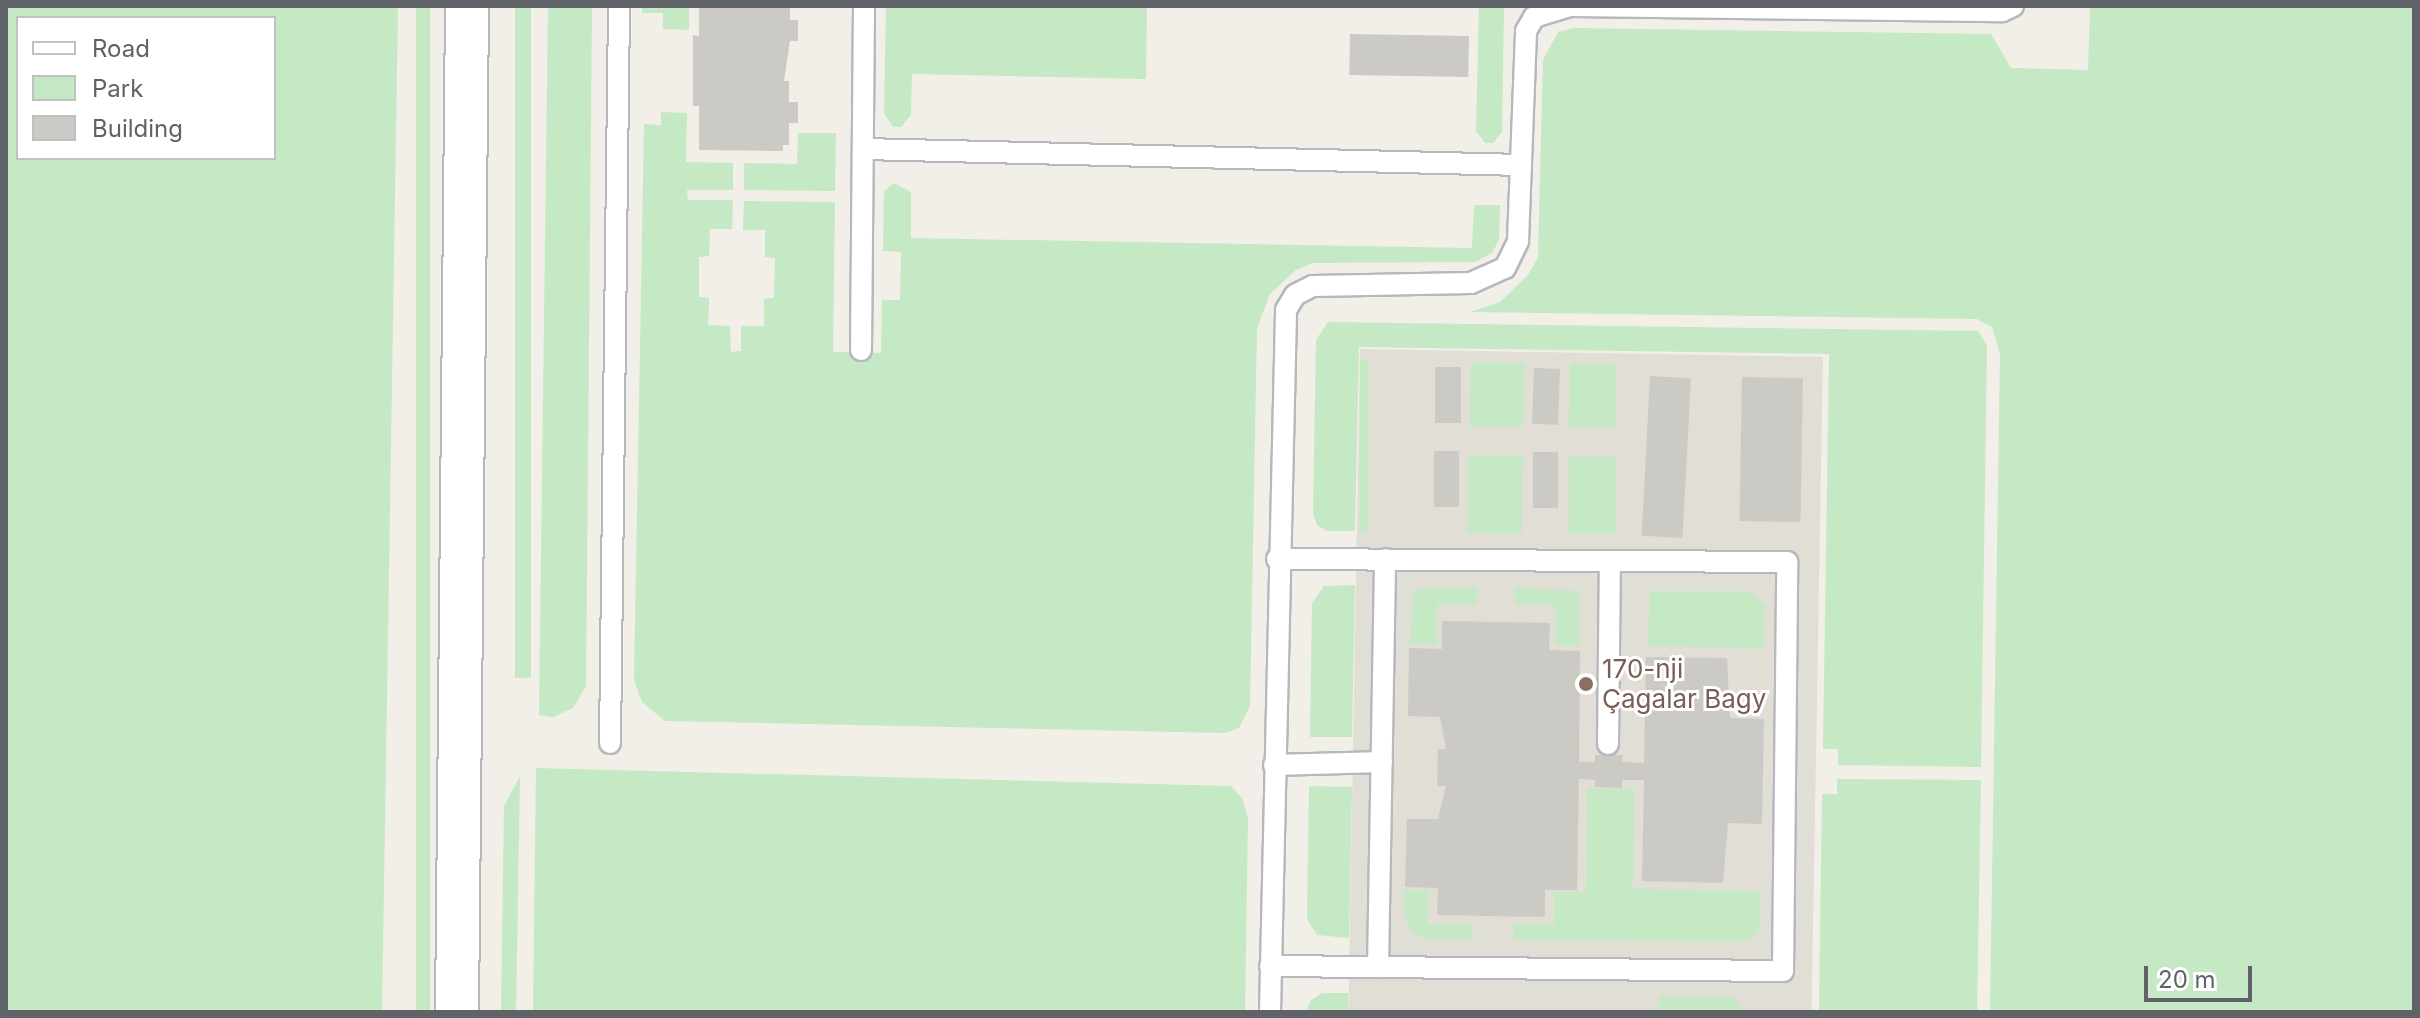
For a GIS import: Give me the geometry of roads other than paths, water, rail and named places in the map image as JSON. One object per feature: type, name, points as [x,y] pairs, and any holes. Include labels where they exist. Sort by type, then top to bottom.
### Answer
[{"type":"street","points":[[457,1012],[467,6]]},
{"type":"lane","points":[[610,743],[619,6]]},
{"type":"lane","points":[[861,350],[864,6]]},
{"type":"lane","points":[[1270,1012],[1281,328],[1295,295],[1313,286],[1471,283],[1489,279],[1514,257],[1526,31],[1543,12],[1572,6],[2002,11],[2013,6]]},
{"type":"lane","points":[[863,149],[1521,165]]},
{"type":"lane","points":[[1270,966],[1783,971],[1787,562],[1277,559]]},
{"type":"lane","points":[[1378,967],[1385,559]]},
{"type":"lane","points":[[1608,744],[1610,561]]},
{"type":"lane","points":[[1274,765],[1382,762]]},
{"type":"place","name":"170-nji Çagalar Bagy","points":[[1586,684]]}]
